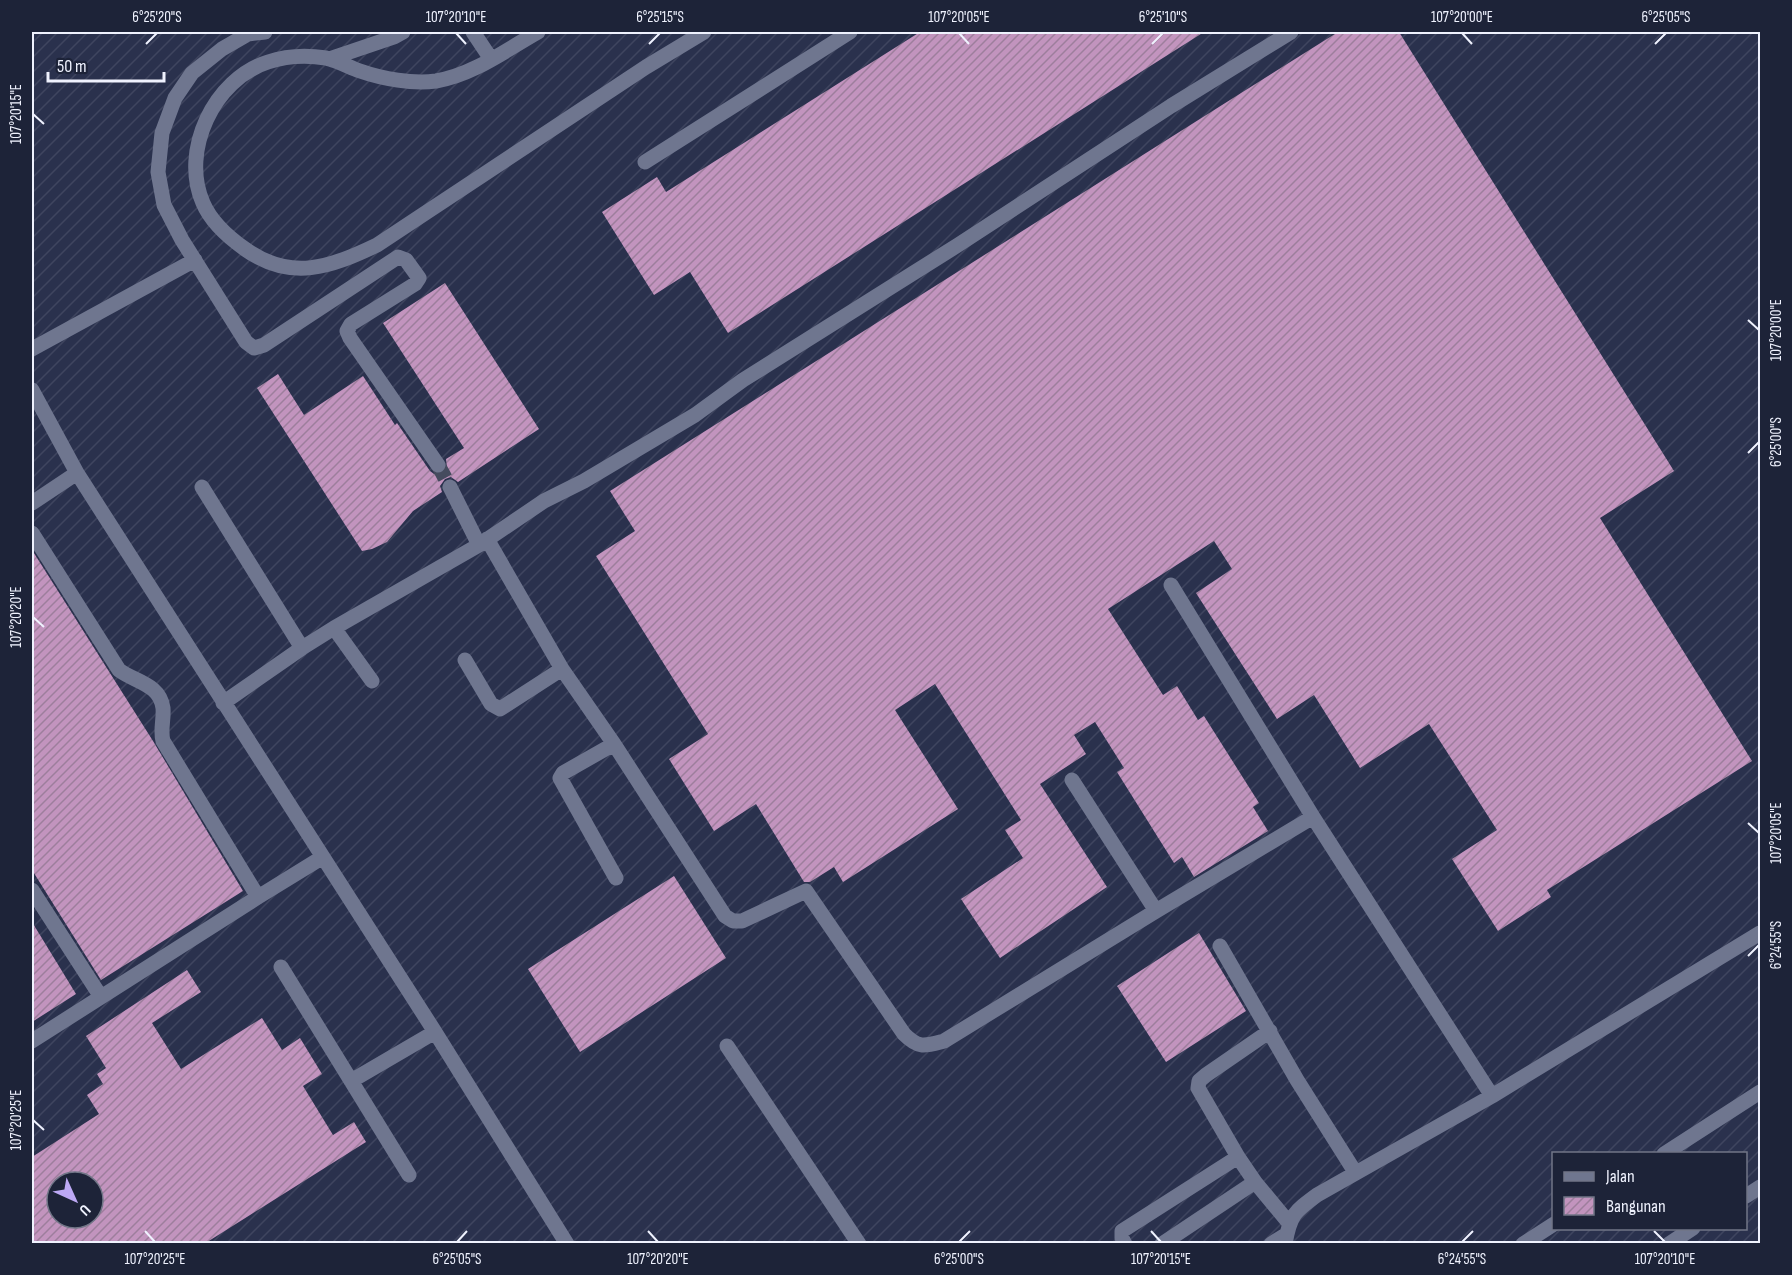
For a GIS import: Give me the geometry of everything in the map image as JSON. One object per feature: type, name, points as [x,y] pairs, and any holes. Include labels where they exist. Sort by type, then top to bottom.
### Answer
[{"type":"street","points":[[265,32],[248,34],[222,49],[192,73],[175,98],[162,133],[158,172],[164,206],[246,342],[254,348],[258,348],[398,257],[406,260],[419,278],[415,284],[351,324],[347,331],[438,465]]},
{"type":"street","points":[[329,59],[394,37],[402,32]]},
{"type":"street","points":[[473,32],[491,59]]},
{"type":"street","points":[[538,32],[466,72],[435,81],[383,77],[329,59],[301,56],[267,62],[245,73],[231,84],[217,102],[198,140],[197,186],[203,204],[217,225],[230,238],[250,253],[273,264],[305,269],[343,262],[377,245],[646,67],[704,32]]},
{"type":"street","points":[[645,162],[850,32]]},
{"type":"street","points":[[223,703],[334,628],[483,542],[544,501],[584,481],[695,416],[753,374],[1291,32]]},
{"type":"street","points":[[32,349],[195,260]]},
{"type":"street","points":[[32,390],[77,473],[324,857],[567,1244]]},
{"type":"street","points":[[32,503],[77,473]]},
{"type":"street","points":[[201,487],[302,648]]},
{"type":"street","points":[[450,487],[562,669],[614,744],[724,916],[733,921],[742,921],[806,891],[904,1034],[913,1043],[924,1046],[944,1041],[1313,817]]},
{"type":"street","points":[[32,533],[119,670],[151,686],[157,694],[163,705],[161,732],[163,741],[258,897]]},
{"type":"street","points":[[1171,585],[1313,817],[1492,1096]]},
{"type":"street","points":[[334,628],[372,681]]},
{"type":"street","points":[[465,660],[491,704],[500,709],[562,669]]},
{"type":"street","points":[[614,744],[563,773],[560,778],[616,878]]},
{"type":"street","points":[[1072,780],[1156,911]]},
{"type":"street","points":[[32,1041],[324,857]]},
{"type":"street","points":[[32,890],[100,997]]},
{"type":"street","points":[[1271,1244],[1287,1233],[1296,1211],[1317,1195],[1355,1172],[1426,1135],[1761,933]]},
{"type":"street","points":[[1220,946],[1297,1080],[1355,1172]]},
{"type":"street","points":[[281,967],[410,1175]]},
{"type":"street","points":[[1270,1031],[1199,1081],[1198,1088],[1238,1157],[1287,1233]]},
{"type":"street","points":[[351,1081],[435,1032]]},
{"type":"street","points":[[727,1046],[860,1244]]},
{"type":"street","points":[[1667,1152],[1761,1092]]},
{"type":"street","points":[[1125,1244],[1122,1231],[1238,1157]]},
{"type":"street","points":[[1162,1244],[1255,1182]]},
{"type":"street","points":[[1747,1195],[1761,1187]]},
{"type":"street","points":[[1523,1244],[1552,1225]]},
{"type":"street","points":[[1669,1244],[1690,1230]]},
{"type":"shaded area","points":[[32,32],[1760,32],[1760,1243],[32,1243]]},
{"type":"building","points":[[920,32],[1204,32],[728,333],[690,272],[654,295],[602,212],[657,177],[666,192]]},
{"type":"building","points":[[1338,32],[1399,32],[1674,471],[1600,518],[1752,761],[1547,890],[1551,897],[1498,931],[1452,859],[1497,830],[1429,724],[1360,768],[1314,695],[1277,719],[1196,593],[1232,569],[1214,541],[1108,609],[1163,695],[1177,686],[1198,720],[1204,716],[1259,803],[1253,807],[1268,831],[1194,877],[1182,857],[1174,863],[1117,772],[1124,768],[1095,722],[1074,735],[1086,754],[1040,784],[1107,887],[1000,958],[961,899],[1023,858],[1005,830],[1021,820],[935,684],[895,710],[958,809],[843,882],[834,867],[810,882],[804,882],[756,804],[714,831],[669,759],[708,734],[596,556],[635,531],[610,491]]},
{"type":"building","points":[[445,283],[539,429],[458,482],[451,477],[445,479],[440,486],[442,492],[413,511],[387,542],[362,551],[257,388],[278,374],[304,415],[363,376],[395,425],[397,423],[430,471],[434,474],[443,473],[447,469],[446,459],[464,448],[383,323]]},
{"type":"building","points":[[32,550],[153,741],[243,891],[101,980],[32,870]]},
{"type":"building","points":[[674,876],[726,958],[580,1052],[528,969]]},
{"type":"building","points":[[32,922],[76,994],[32,1022]]},
{"type":"building","points":[[1199,933],[1246,1011],[1166,1062],[1117,986]]},
{"type":"building","points":[[187,970],[201,992],[152,1023],[181,1069],[262,1018],[282,1050],[300,1038],[322,1074],[303,1086],[333,1135],[354,1122],[366,1142],[204,1244],[32,1244],[32,1157],[99,1114],[87,1095],[103,1084],[97,1074],[106,1068],[86,1036]]},
{"type":"tunnel","points":[[438,465],[450,487]]}]
